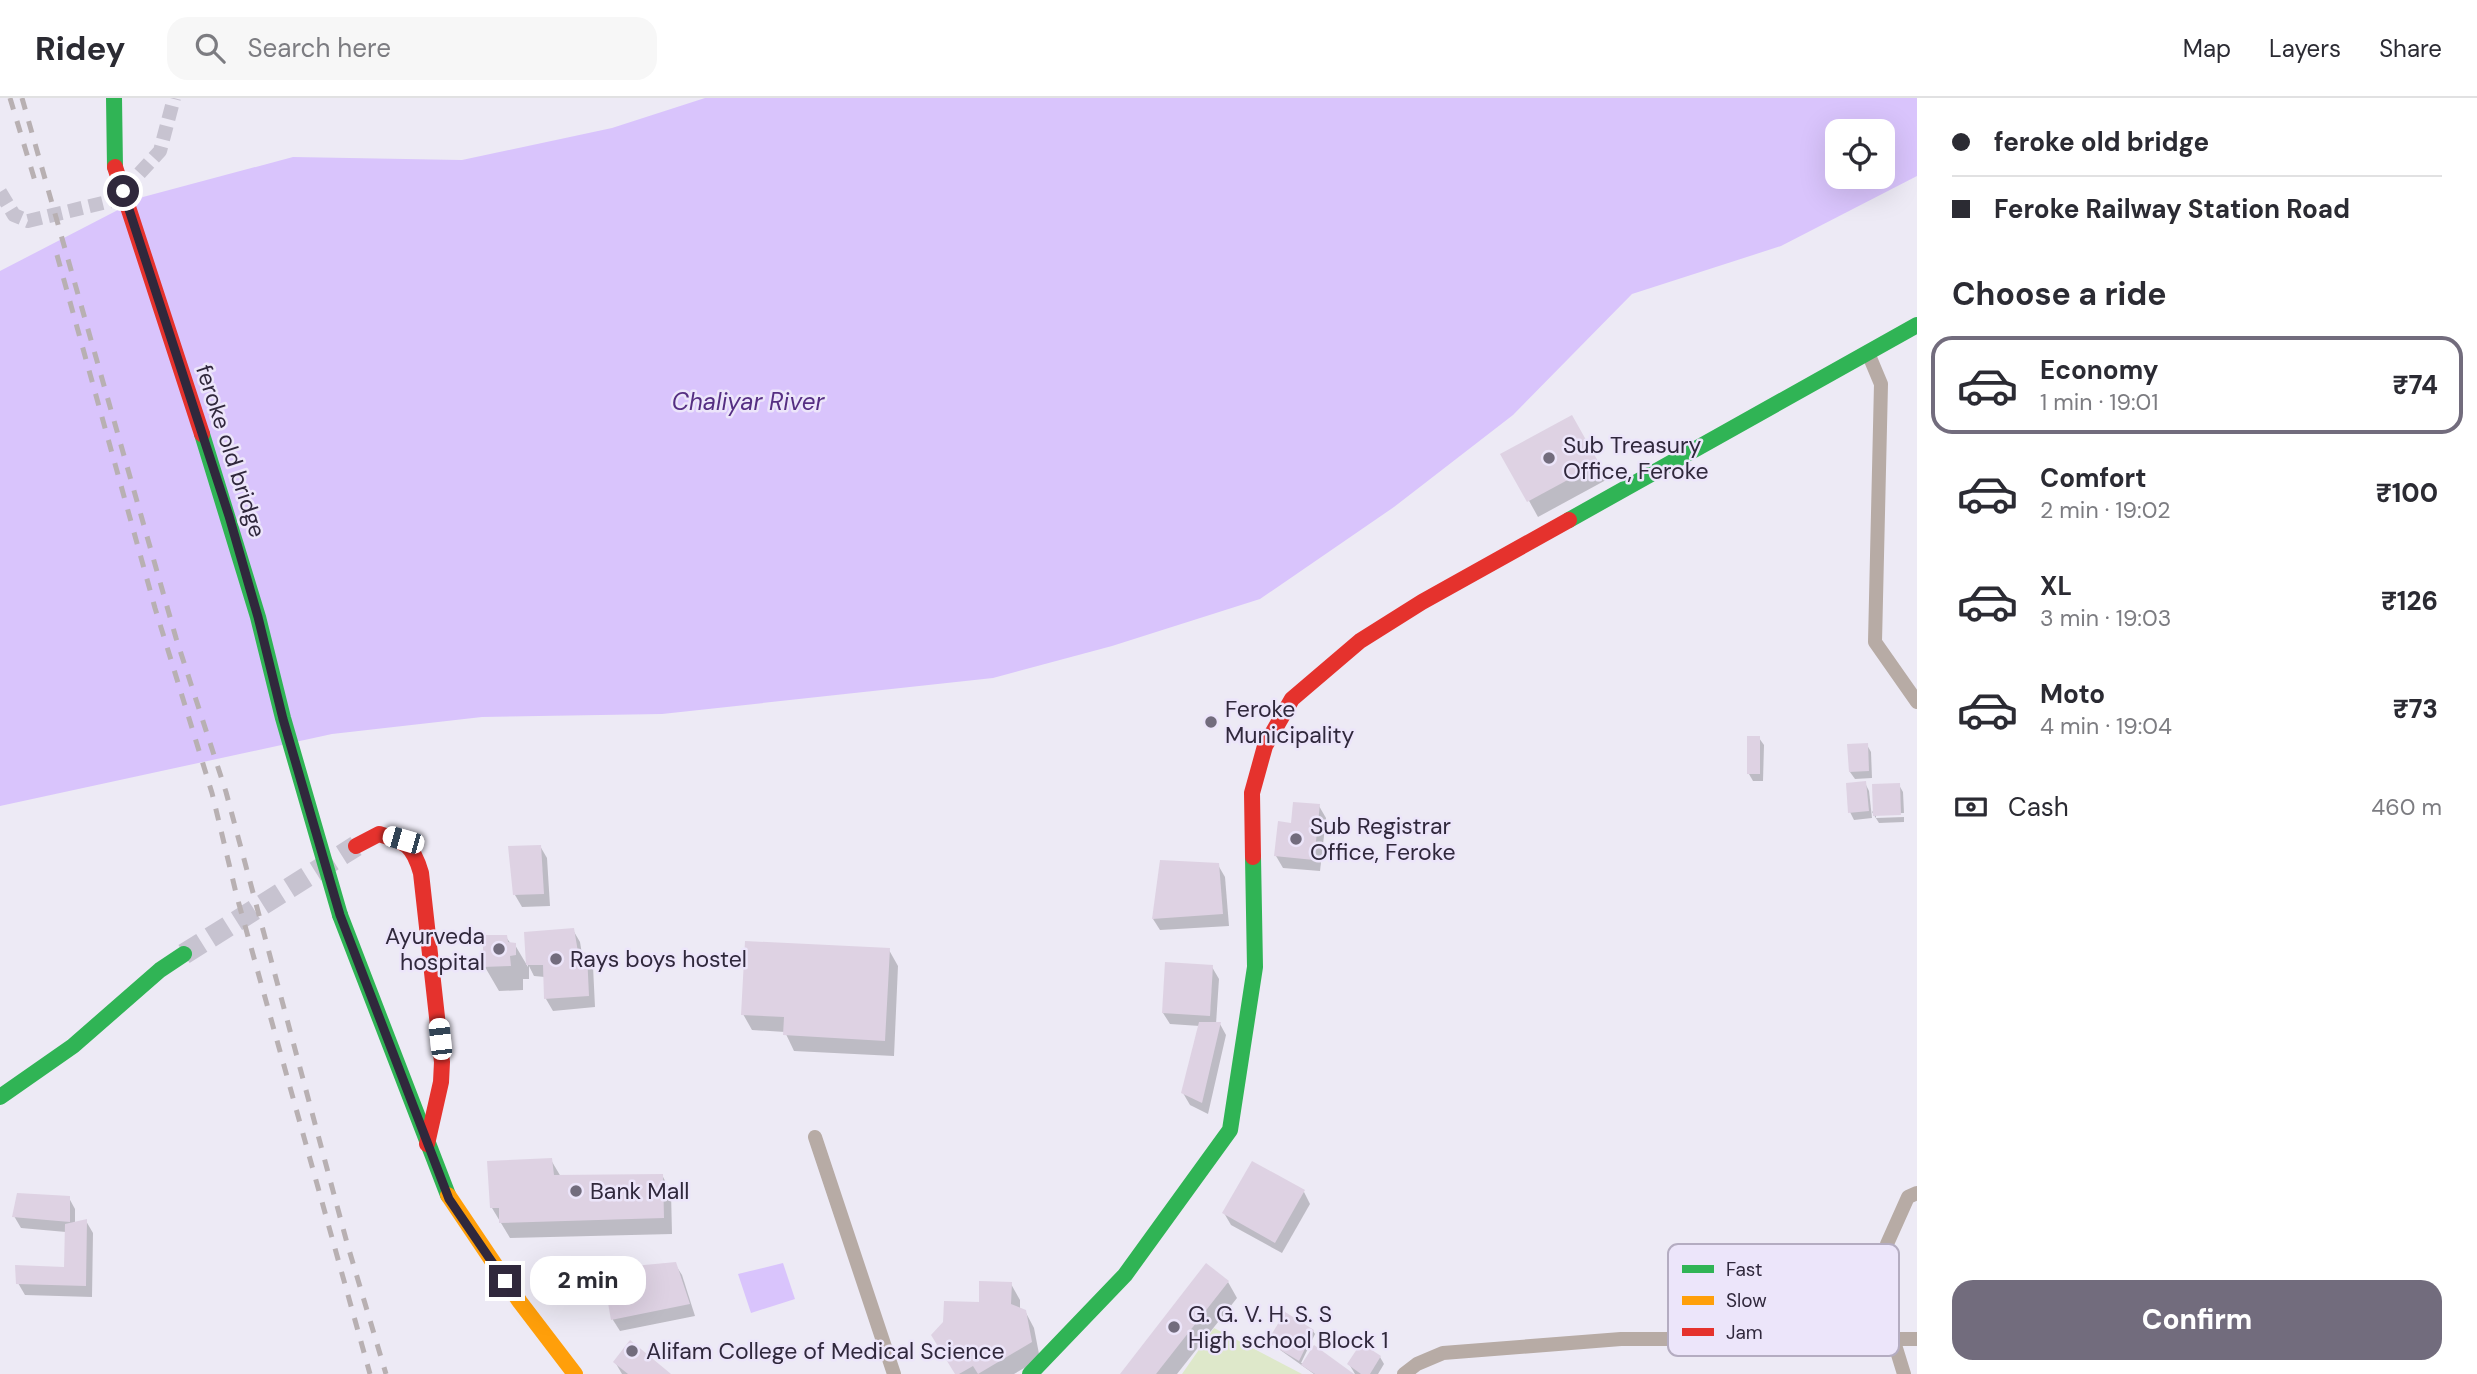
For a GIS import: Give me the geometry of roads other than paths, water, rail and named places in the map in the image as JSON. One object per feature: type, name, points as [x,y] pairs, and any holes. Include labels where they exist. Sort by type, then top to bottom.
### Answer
[{"type":"main road","name":"feroke old bridge","points":[[114,98],[115,167],[229,516],[283,719],[340,915],[449,1199],[575,1374]]},
{"type":"main road","points":[[1030,1374],[1125,1275],[1230,1130],[1255,967],[1252,793],[1265,746],[1292,699],[1360,641],[1422,602],[1917,325]]},
{"type":"main road","points":[[356,846],[379,834],[403,840],[416,853],[421,873],[442,1062],[441,1082],[428,1144]]},
{"type":"main road","points":[[0,1097],[73,1046],[160,970],[184,954]]},
{"type":"street","points":[[1868,353],[1881,384],[1875,642],[1917,702]]},
{"type":"street","points":[[815,1137],[894,1374]]},
{"type":"street","points":[[1887,1244],[1908,1197],[1917,1193]]},
{"type":"street","points":[[1404,1374],[1417,1364],[1443,1353],[1620,1339],[1668,1339]]},
{"type":"street","points":[[1899,1340],[1917,1339]]},
{"type":"street","points":[[1899,1356],[1904,1374]]},
{"type":"water","name":"Chaliyar River","points":[[705,98],[1917,98],[1917,176],[1895,187],[1895,119],[1825,119],[1825,189],[1892,189],[1781,246],[1632,294],[1513,415],[1394,507],[1260,599],[1112,646],[993,678],[662,714],[482,717],[332,734],[0,806],[0,271],[143,197],[293,157],[462,160],[612,128]]},
{"type":"water","points":[[783,1263],[795,1299],[751,1313],[738,1274]]},
{"type":"tunnel","points":[[0,192],[14,215],[28,221],[115,200],[160,151],[174,98]]},
{"type":"tunnel","points":[[184,954],[356,846]]},
{"type":"railway","points":[[10,98],[35,181]]},
{"type":"railway","points":[[22,98],[176,638],[226,792],[347,1243],[386,1374]]},
{"type":"railway","points":[[57,255],[155,608],[212,793],[237,897],[370,1374]]},
{"type":"place","name":"Sub Treasury Office, Feroke","points":[[1549,458]]},
{"type":"place","name":"Feroke Municipality","points":[[1211,722]]},
{"type":"place","name":"Sub Registrar Office, Feroke","points":[[1296,839]]},
{"type":"place","name":"Ayurveda hospital","points":[[499,949]]},
{"type":"place","name":"Rays boys hostel","points":[[556,959]]},
{"type":"place","name":"Bank Mall","points":[[576,1191]]},
{"type":"place","name":"G. G. V. H. S. S High school Block 1","points":[[1174,1327]]},
{"type":"place","name":"Alifam College of Medical Science","points":[[632,1351]]}]
